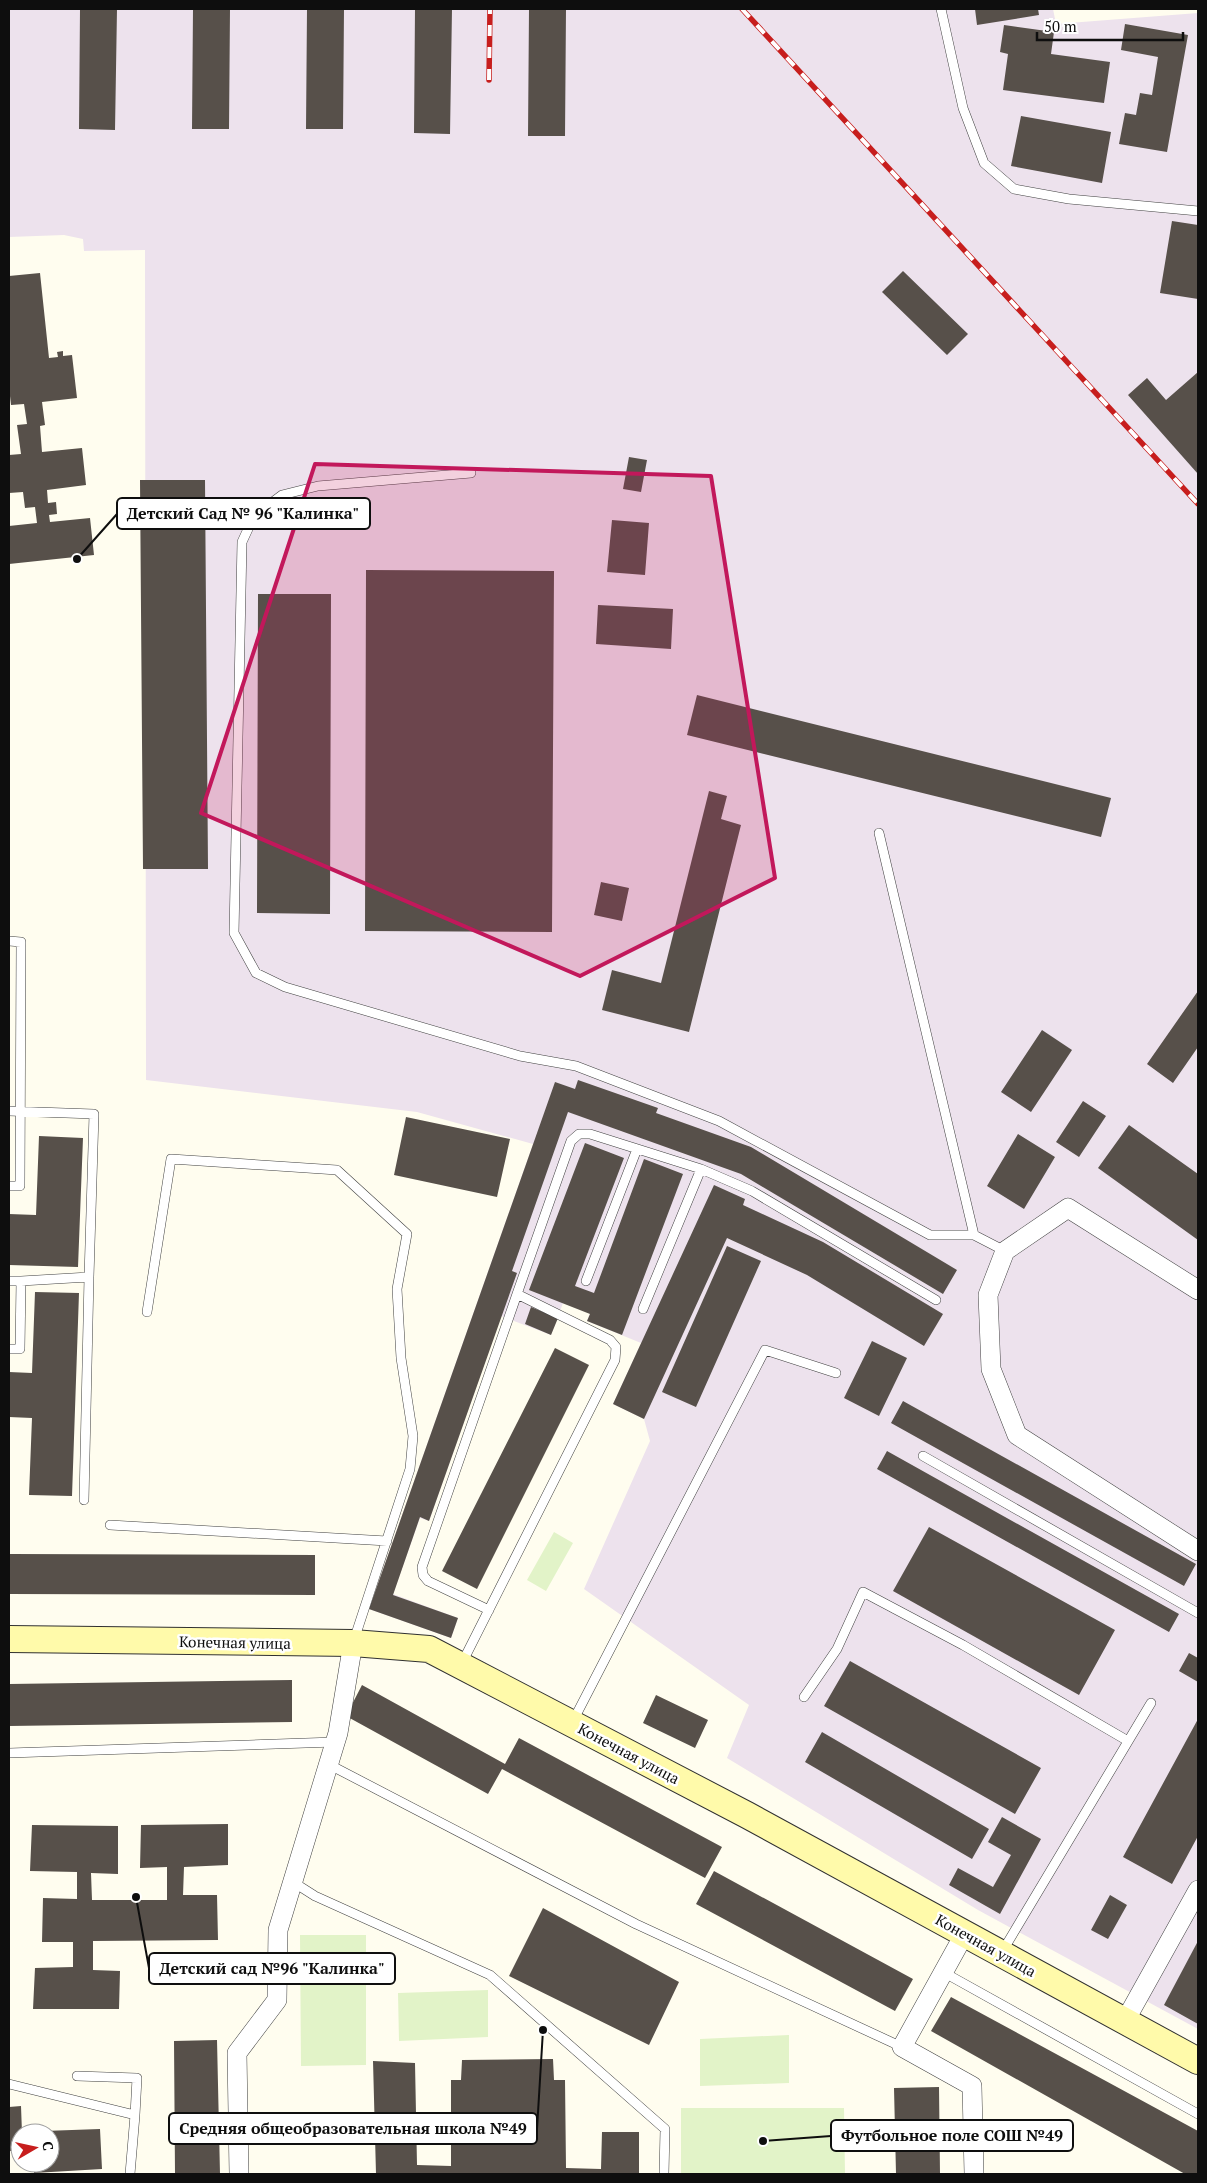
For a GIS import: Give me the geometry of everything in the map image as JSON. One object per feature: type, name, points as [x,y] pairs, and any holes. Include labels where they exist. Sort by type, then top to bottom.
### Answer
[{"type":"street","points":[[1198,1290],[1068,1208],[1005,1251],[988,1295],[992,1369],[1018,1436],[1198,1551]]},
{"type":"street","name":"Конечная улица","points":[[9,1639],[353,1643],[429,1649],[747,1815],[1198,2061]]},
{"type":"street","points":[[239,2174],[237,2053],[277,2000],[278,1930],[335,1742],[353,1643]]},
{"type":"street","points":[[1125,2021],[1198,1890]]},
{"type":"street","points":[[964,1933],[902,2046],[972,2086],[974,2174]]},
{"type":"lane","points":[[941,9],[963,108],[984,163],[1014,189],[1069,199],[1198,210]]},
{"type":"lane","points":[[471,473],[318,486],[282,496],[254,516],[242,542],[234,933],[256,973],[285,987],[520,1056],[576,1066],[719,1120],[930,1235],[974,1235],[1005,1251]]},
{"type":"lane","points":[[879,833],[974,1235]]},
{"type":"lane","points":[[9,941],[21,942],[20,1186],[9,1186]]},
{"type":"lane","points":[[9,1111],[94,1114],[84,1500]]},
{"type":"lane","points":[[489,1610],[428,1581],[423,1575],[422,1567],[571,1141],[579,1134],[590,1134],[701,1170],[752,1192],[936,1300]]},
{"type":"lane","points":[[586,1281],[638,1149]]},
{"type":"lane","points":[[147,1312],[171,1159],[337,1170],[407,1234],[397,1289],[401,1358],[413,1436],[413,1452],[410,1469],[353,1643]]},
{"type":"lane","points":[[643,1309],[701,1170]]},
{"type":"lane","points":[[9,1281],[89,1277]]},
{"type":"lane","points":[[9,1349],[20,1349],[21,1281]]},
{"type":"lane","points":[[461,1666],[615,1360],[616,1347],[610,1340],[517,1294]]},
{"type":"lane","points":[[572,1724],[765,1350],[836,1373]]},
{"type":"lane","points":[[923,1456],[1198,1613]]},
{"type":"lane","points":[[110,1525],[387,1541]]},
{"type":"lane","points":[[804,1697],[836,1649],[862,1592],[963,1645],[1128,1741]]},
{"type":"lane","points":[[1001,1953],[1151,1703]]},
{"type":"lane","points":[[9,1753],[335,1742]]},
{"type":"lane","points":[[328,1764],[636,1924],[902,2046]]},
{"type":"lane","points":[[292,1881],[315,1896],[490,1975],[665,2129],[664,2174]]},
{"type":"lane","points":[[943,1972],[1198,2114]]},
{"type":"lane","points":[[78,2076],[137,2078],[130,2174]]},
{"type":"lane","points":[[9,2084],[134,2116]]},
{"type":"highlighted area","points":[[315,464],[711,476],[775,878],[580,976],[201,813]]},
{"type":"shaded area","points":[[9,9],[1053,9],[1056,24],[1198,13],[1198,2029],[978,1910],[727,1758],[749,1705],[584,1589],[650,1441],[644,1419],[613,1404],[641,1343],[587,1321],[590,1313],[563,1303],[551,1335],[501,1316],[429,1521],[420,1518],[393,1594],[458,1618],[451,1638],[369,1609],[533,1144],[417,1112],[146,1080],[145,250],[84,251],[83,239],[64,235],[9,237]]},
{"type":"green space","points":[[554,1532],[573,1543],[546,1591],[527,1580]]},
{"type":"green space","points":[[300,1935],[366,1935],[366,2065],[301,2066]]},
{"type":"green space","points":[[488,1990],[488,2037],[399,2041],[398,1993]]},
{"type":"green space","points":[[789,2035],[789,2083],[700,2086],[700,2039]]},
{"type":"green space","points":[[681,2108],[844,2108],[845,2174],[681,2174]]},
{"type":"building","points":[[80,9],[117,9],[115,130],[79,129]]},
{"type":"building","points":[[193,9],[230,9],[229,129],[192,129]]},
{"type":"building","points":[[307,9],[344,9],[343,129],[306,129]]},
{"type":"building","points":[[415,9],[452,9],[450,134],[414,133]]},
{"type":"building","points":[[529,9],[566,9],[565,136],[528,136]]},
{"type":"building","points":[[975,9],[1038,9],[1039,15],[977,25]]},
{"type":"building","points":[[1125,24],[1188,35],[1167,152],[1119,144],[1125,113],[1136,115],[1140,93],[1152,95],[1158,57],[1121,50]]},
{"type":"building","points":[[1004,25],[1054,32],[1051,54],[1110,62],[1104,103],[1003,90],[1008,54],[1000,52]]},
{"type":"building","points":[[1021,116],[1111,132],[1102,183],[1011,166]]},
{"type":"building","points":[[1172,221],[1198,225],[1198,299],[1160,293]]},
{"type":"building","points":[[903,271],[968,334],[947,355],[882,292]]},
{"type":"building","points":[[40,273],[49,358],[58,357],[57,352],[63,351],[63,356],[72,355],[77,398],[42,402],[45,425],[40,426],[42,452],[82,448],[86,485],[47,490],[48,503],[56,502],[57,514],[49,515],[50,522],[90,518],[94,555],[9,564],[9,526],[37,523],[35,507],[25,508],[23,492],[9,493],[9,455],[21,454],[17,425],[27,424],[24,404],[11,405],[9,387],[9,276]]},
{"type":"building","points":[[1198,372],[1198,474],[1128,395],[1147,378],[1166,400]]},
{"type":"building","points":[[629,457],[647,460],[641,492],[623,489]]},
{"type":"building","points":[[140,480],[205,480],[208,869],[143,869]]},
{"type":"building","points":[[612,520],[649,523],[645,575],[607,572]]},
{"type":"building","points":[[366,570],[554,571],[552,932],[365,931]]},
{"type":"building","points":[[258,594],[331,594],[330,914],[257,913]]},
{"type":"building","points":[[598,605],[673,609],[671,649],[596,644]]},
{"type":"building","points":[[697,695],[1111,798],[1101,837],[687,735]]},
{"type":"building","points":[[709,791],[727,796],[721,819],[741,825],[689,1032],[602,1010],[612,970],[661,983]]},
{"type":"building","points":[[601,882],[629,888],[622,921],[594,915]]},
{"type":"building","points":[[1198,991],[1198,1047],[1173,1083],[1147,1064]]},
{"type":"building","points":[[1042,1030],[1072,1050],[1031,1112],[1001,1092]]},
{"type":"building","points":[[578,1080],[658,1108],[656,1113],[751,1147],[957,1270],[943,1294],[741,1174],[568,1112],[512,1271],[517,1273],[429,1521],[420,1517],[393,1595],[458,1618],[451,1638],[369,1609],[555,1082],[575,1089]]},
{"type":"building","points":[[1083,1101],[1106,1116],[1079,1157],[1056,1142]]},
{"type":"building","points":[[406,1117],[510,1139],[497,1197],[394,1175]]},
{"type":"building","points":[[1129,1125],[1198,1174],[1198,1240],[1098,1168]]},
{"type":"building","points":[[1018,1134],[1055,1157],[1024,1209],[987,1186]]},
{"type":"building","points":[[39,1136],[83,1138],[78,1267],[9,1265],[9,1214],[36,1215]]},
{"type":"building","points":[[585,1143],[624,1158],[575,1286],[594,1293],[644,1159],[683,1174],[622,1335],[587,1321],[590,1314],[529,1290]]},
{"type":"building","points":[[714,1185],[745,1199],[743,1205],[823,1242],[943,1314],[924,1346],[807,1275],[727,1238],[644,1419],[613,1404]]},
{"type":"building","points":[[727,1246],[761,1261],[696,1407],[662,1392]]},
{"type":"building","points":[[35,1292],[79,1293],[72,1496],[29,1495],[32,1418],[9,1417],[9,1372],[32,1373]]},
{"type":"building","points":[[531,1307],[558,1318],[551,1335],[525,1324]]},
{"type":"building","points":[[872,1341],[907,1358],[879,1416],[844,1398]]},
{"type":"building","points":[[555,1348],[589,1365],[477,1589],[442,1571]]},
{"type":"building","points":[[903,1401],[1196,1564],[1184,1586],[891,1423]]},
{"type":"building","points":[[887,1451],[1179,1614],[1169,1632],[877,1469]]},
{"type":"building","points":[[929,1527],[1115,1630],[1079,1695],[893,1591]]},
{"type":"building","points":[[9,1554],[315,1555],[315,1595],[9,1594]]},
{"type":"building","points":[[1189,1653],[1198,1658],[1198,1682],[1179,1671]]},
{"type":"building","points":[[850,1661],[1041,1768],[1015,1814],[824,1706]]},
{"type":"building","points":[[292,1680],[292,1722],[9,1726],[9,1684]]},
{"type":"building","points":[[362,1685],[505,1764],[519,1738],[722,1847],[705,1878],[502,1769],[488,1794],[346,1716]]},
{"type":"building","points":[[656,1695],[708,1720],[695,1748],[643,1723]]},
{"type":"building","points":[[1198,1719],[1198,1836],[1172,1884],[1123,1857]]},
{"type":"building","points":[[822,1732],[989,1829],[972,1859],[805,1762]]},
{"type":"building","points":[[1002,1817],[1041,1839],[1000,1914],[949,1885],[958,1868],[993,1887],[1011,1855],[988,1842]]},
{"type":"building","points":[[228,1824],[228,1865],[184,1867],[183,1895],[217,1895],[218,1940],[93,1941],[93,1970],[120,1971],[119,2009],[33,2009],[35,1968],[73,1967],[73,1942],[42,1942],[43,1898],[77,1899],[77,1872],[30,1871],[32,1825],[118,1826],[118,1874],[91,1873],[92,1900],[167,1900],[167,1867],[140,1868],[141,1825]]},
{"type":"building","points":[[714,1871],[913,1979],[895,2011],[696,1904]]},
{"type":"building","points":[[1110,1895],[1127,1905],[1108,1939],[1091,1930]]},
{"type":"building","points":[[543,1908],[679,1982],[649,2045],[509,1976]]},
{"type":"building","points":[[1198,1941],[1198,2024],[1164,2005]]},
{"type":"building","points":[[951,1997],[1198,2131],[1198,2174],[1185,2174],[931,2031]]},
{"type":"building","points":[[217,2040],[220,2174],[175,2174],[174,2041]]},
{"type":"building","points":[[553,2059],[554,2080],[565,2080],[566,2168],[601,2169],[602,2132],[639,2132],[639,2174],[376,2174],[373,2061],[415,2063],[417,2165],[451,2166],[451,2080],[461,2080],[462,2060]]},
{"type":"building","points":[[939,2087],[940,2174],[896,2174],[894,2088]]},
{"type":"building","points":[[21,2106],[22,2123],[10,2123],[10,2151],[9,2151],[9,2107]]},
{"type":"building","points":[[100,2129],[102,2169],[60,2171],[60,2130]]},
{"type":"railway","points":[[489,80],[490,9]]},
{"type":"railway","points":[[742,9],[1198,504]]},
{"type":"place","name":"Детский Сад № 96 \"Калинка\"","points":[[77,559]]},
{"type":"place","name":"Детский сад №96 \"Калинка\"","points":[[136,1897]]},
{"type":"place","name":"Средняя общеобразовательная школа №49","points":[[543,2030]]},
{"type":"place","name":"Футбольное поле СОШ №49","points":[[763,2141]]}]
